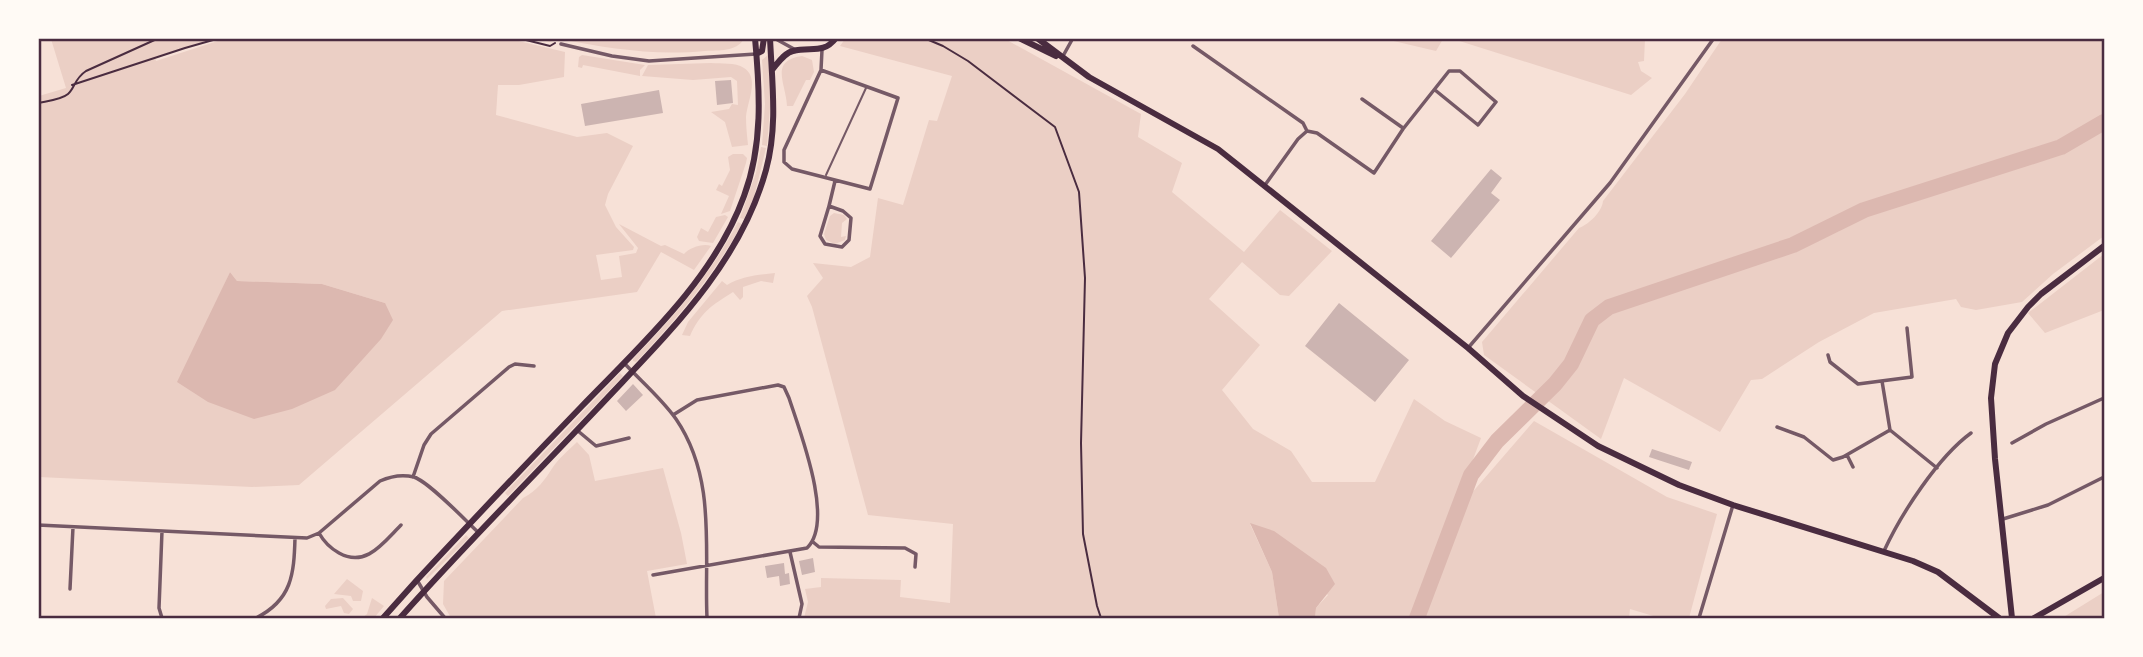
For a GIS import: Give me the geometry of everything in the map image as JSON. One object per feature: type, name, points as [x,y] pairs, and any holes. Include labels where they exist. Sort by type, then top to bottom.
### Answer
[{"type":"main road","points":[[383,618],[624,362],[693,284],[718,248],[735,217],[748,183],[757,145],[760,103],[755,38]]},
{"type":"main road","points":[[756,54],[763,49],[764,38]]},
{"type":"main road","points":[[400,618],[696,301],[724,262],[748,220],[760,192],[770,152],[774,108],[772,38]]},
{"type":"main road","points":[[772,70],[784,56],[795,50],[822,50],[836,38]]},
{"type":"main road","points":[[1018,38],[1062,58]]},
{"type":"main road","points":[[1037,38],[1088,77],[1218,149],[1468,348],[1523,396],[1598,446],[1679,485],[1938,572],[1999,618]]},
{"type":"main road","points":[[2012,618],[1991,398],[1992,374],[2008,333],[2028,307],[2105,246]]},
{"type":"main road","points":[[2034,618],[2103,580]]},
{"type":"street","points":[[772,38],[795,50]]},
{"type":"street","points":[[1062,58],[1073,38]]},
{"type":"street","points":[[1468,348],[1610,184],[1714,38]]},
{"type":"street","points":[[561,44],[612,56],[649,61],[756,54]]},
{"type":"street","points":[[1193,46],[1303,122],[1307,131]]},
{"type":"street","points":[[821,70],[898,98],[870,190],[792,169],[784,162],[784,150],[821,70],[822,50]]},
{"type":"street","points":[[1307,131],[1317,133],[1374,173],[1403,129],[1448,71],[1460,71],[1496,102],[1478,124],[1434,90]]},
{"type":"street","points":[[1362,99],[1403,129]]},
{"type":"street","points":[[1265,185],[1298,139],[1307,131]]},
{"type":"street","points":[[829,206],[843,211],[851,218],[849,240],[842,247],[825,244],[820,236],[835,181]]},
{"type":"street","points":[[1907,328],[1912,377]]},
{"type":"street","points":[[1828,355],[1830,362],[1858,384],[1920,376]]},
{"type":"street","points":[[624,362],[673,415],[694,457],[701,482],[708,534],[705,567],[708,618]]},
{"type":"street","points":[[413,477],[424,445],[431,434],[509,367],[514,364],[534,366]]},
{"type":"street","points":[[1882,382],[1890,430],[1937,468]]},
{"type":"street","points":[[653,575],[790,552],[807,548],[816,537],[817,490],[784,387],[697,400],[673,415]]},
{"type":"street","points":[[2012,443],[2046,424],[2105,398]]},
{"type":"street","points":[[1777,427],[1804,437],[1833,460],[1890,430]]},
{"type":"street","points":[[577,430],[596,446],[629,438]]},
{"type":"street","points":[[1884,552],[1894,529],[1937,468],[1960,441],[1971,433]]},
{"type":"street","points":[[1847,455],[1853,467]]},
{"type":"street","points":[[38,525],[307,538],[319,533],[380,481],[395,475],[413,477],[428,487],[479,533]]},
{"type":"street","points":[[2003,519],[2048,505],[2105,477]]},
{"type":"street","points":[[1699,618],[1733,505]]},
{"type":"street","points":[[319,533],[327,546],[360,559],[374,551],[401,525]]},
{"type":"street","points":[[70,589],[73,527]]},
{"type":"street","points":[[162,531],[159,608],[162,618]]},
{"type":"street","points":[[256,618],[268,612],[289,586],[294,565],[295,538]]},
{"type":"street","points":[[813,542],[819,547],[905,548],[916,554],[915,567]]},
{"type":"street","points":[[790,552],[802,604],[799,618]]},
{"type":"street","points":[[417,580],[444,618]]},
{"type":"lane","points":[[824,178],[866,87]]},
{"type":"path","points":[[38,103],[64,97],[70,93],[78,77],[86,71],[159,38]]},
{"type":"path","points":[[72,85],[220,38]]},
{"type":"path","points":[[518,38],[551,46],[558,41],[561,44]]},
{"type":"path","points":[[924,38],[968,61],[1056,130],[1079,192],[1085,278],[1081,443],[1083,534],[1101,618]]},
{"type":"shaded area","points":[[227,38],[506,38],[565,52],[564,77],[519,85],[498,85],[496,115],[577,137],[607,133],[633,146],[605,205],[616,227],[634,247],[633,250],[596,255],[601,280],[622,277],[619,256],[636,253],[638,248],[619,224],[661,246],[665,245],[684,254],[696,247],[711,246],[694,270],[661,252],[637,292],[502,311],[299,485],[252,487],[39,477],[39,96],[66,88],[51,39],[213,39],[155,57],[156,61]],"holes":[[[230,272],[237,281],[322,284],[385,303],[205,327]]]},
{"type":"shaded area","points":[[536,39],[558,39],[550,42]]},
{"type":"shaded area","points":[[558,39],[744,39],[727,50],[649,52]]},
{"type":"shaded area","points":[[845,39],[1005,39],[1141,114],[1138,137],[1182,163],[1172,192],[1244,252],[1280,210],[1332,251],[1289,296],[1280,295],[1242,262],[1209,299],[1260,345],[1222,390],[1253,429],[1291,451],[1312,482],[1375,482],[1414,399],[1445,421],[1481,438],[1414,618],[1315,618],[1316,608],[1328,595],[1250,524],[1272,572],[1279,618],[804,618],[808,602],[805,589],[821,587],[821,578],[901,580],[900,597],[950,603],[953,524],[868,515],[807,296],[823,278],[813,263],[851,267],[870,257],[878,198],[903,205],[929,120],[937,121],[952,76],[840,46]]},
{"type":"shaded area","points":[[1385,39],[1443,39],[1436,51]]},
{"type":"shaded area","points":[[1453,39],[1645,39],[1644,61],[1638,62],[1641,71],[1652,78],[1631,95]]},
{"type":"shaded area","points":[[1722,39],[2104,39],[2104,236],[2053,274],[2022,302],[1976,310],[1961,307],[1956,299],[1874,313],[1819,342],[1762,379],[1751,380],[1720,432],[1624,378],[1601,439],[1547,400],[1573,370],[1595,325],[1621,308],[1816,242],[1839,231],[1826,225],[1792,241],[1607,304],[1588,319],[1566,362],[1551,384],[1538,394],[1484,355],[1482,342],[1579,228],[1598,213],[1603,201],[1685,94]]},
{"type":"shaded area","points":[[582,55],[645,65],[640,70],[640,76],[583,65],[582,68],[578,67],[579,57]]},
{"type":"shaded area","points":[[768,55],[771,95],[767,146],[762,145],[765,104],[762,60]]},
{"type":"shaded area","points":[[802,56],[812,60],[814,72],[810,80],[806,80],[793,106],[787,106],[782,68],[792,59]]},
{"type":"shaded area","points":[[732,64],[749,72],[752,84],[746,117],[748,145],[732,147],[725,122],[711,112],[729,109],[732,104],[738,105],[737,81],[731,77],[693,80],[642,76],[648,65]]},
{"type":"shaded area","points":[[761,147],[766,148],[754,197],[744,219],[740,218],[756,173]]},
{"type":"shaded area","points":[[743,154],[747,158],[746,163],[730,211],[721,214],[729,196],[716,190],[719,184],[722,186],[730,170],[728,157]]},
{"type":"shaded area","points":[[834,213],[844,215],[847,219],[842,223],[841,237],[846,236],[845,240],[835,244],[826,240],[824,234],[830,216]]},
{"type":"shaded area","points":[[716,217],[728,217],[713,243],[699,241],[697,237],[701,228],[708,232]]},
{"type":"shaded area","points":[[738,222],[742,224],[707,279],[666,330],[636,362],[633,361],[704,277]]},
{"type":"shaded area","points":[[2104,254],[2104,310],[2045,333],[2028,313]]},
{"type":"shaded area","points":[[230,272],[237,281],[322,284],[385,303],[393,320],[381,339],[335,390],[292,409],[254,419],[208,402],[177,382]]},
{"type":"shaded area","points":[[775,273],[773,283],[761,281],[743,287],[743,297],[740,300],[733,292],[719,301],[702,315],[690,336],[682,335],[688,322],[722,281],[727,285],[756,275]]},
{"type":"shaded area","points":[[620,373],[623,376],[508,496],[505,493]]},
{"type":"shaded area","points":[[1534,421],[1667,497],[1717,514],[1689,618],[1660,618],[1630,609],[1629,618],[1424,618],[1470,495]]},
{"type":"shaded area","points":[[577,442],[589,455],[595,481],[663,468],[687,564],[647,571],[656,618],[451,618],[443,604],[444,581],[523,498],[540,485],[558,460]]},
{"type":"shaded area","points":[[1250,523],[1274,531],[1326,568],[1335,584],[1316,608],[1315,618],[1279,618],[1272,572]]},
{"type":"shaded area","points":[[466,535],[469,538],[427,579],[426,577]]},
{"type":"shaded area","points":[[347,579],[363,591],[361,601],[353,601],[351,596],[334,594]]},
{"type":"shaded area","points":[[2104,592],[2104,618],[2062,618]]},
{"type":"shaded area","points":[[343,598],[353,609],[349,614],[344,613],[341,606],[326,609],[325,606],[331,599]]},
{"type":"shaded area","points":[[372,598],[384,606],[374,618],[362,618],[367,614]]},
{"type":"building","points":[[731,80],[733,103],[717,105],[715,81]]},
{"type":"building","points":[[659,90],[663,113],[585,126],[581,104]]},
{"type":"building","points":[[1491,169],[1502,178],[1491,193],[1500,200],[1451,258],[1431,241]]},
{"type":"building","points":[[1339,303],[1409,360],[1375,402],[1305,346]]},
{"type":"building","points":[[633,384],[643,395],[626,411],[617,401]]},
{"type":"building","points":[[1652,449],[1692,462],[1689,470],[1649,457]]},
{"type":"building","points":[[813,558],[815,572],[802,575],[799,561]]},
{"type":"building","points":[[784,563],[790,584],[780,586],[779,576],[767,578],[765,566]]},
{"type":"waterway","points":[[1417,618],[1471,475],[1497,441],[1555,384],[1571,364],[1592,320],[1609,307],[1793,245],[1864,210],[2061,147],[2104,122]]}]
